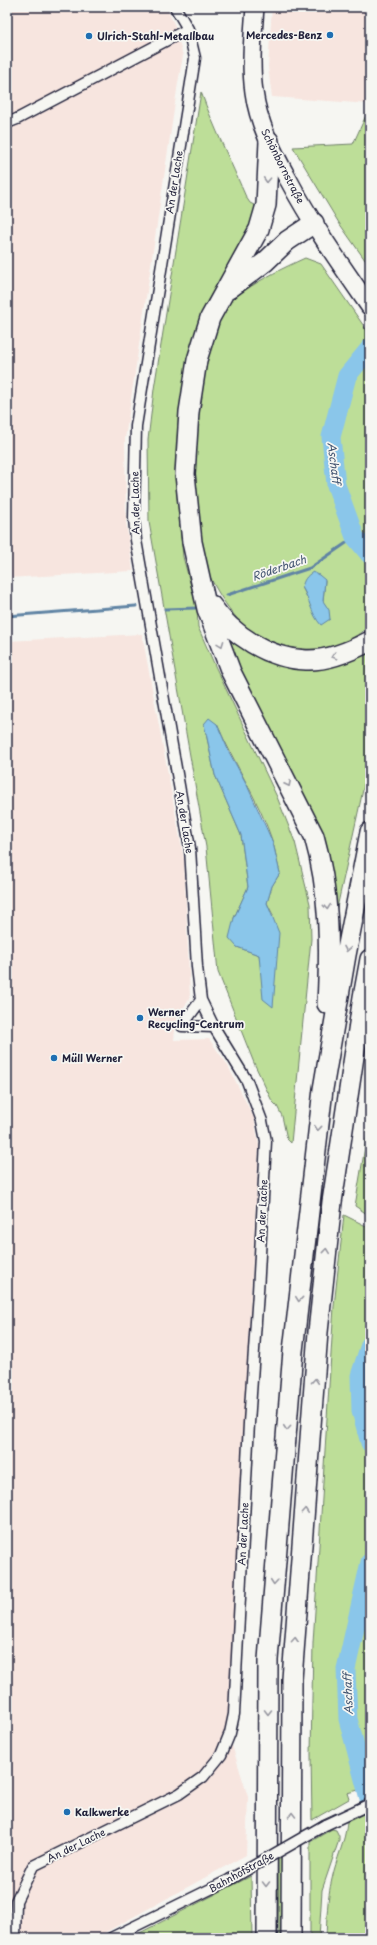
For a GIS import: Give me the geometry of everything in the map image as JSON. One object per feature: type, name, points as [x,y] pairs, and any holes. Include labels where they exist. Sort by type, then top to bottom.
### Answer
[{"type":"highway","points":[[269,141],[266,205],[259,229],[220,297],[210,318],[197,360],[189,412],[185,474],[192,542],[203,594],[231,672],[314,836],[321,861],[330,933],[323,1089]]},
{"type":"highway","points":[[220,297],[234,284],[265,262],[287,241],[317,228]]},
{"type":"highway","points":[[203,594],[216,613],[230,627],[269,652],[306,660],[324,658],[352,650],[370,641]]},
{"type":"highway","points":[[266,1938],[268,1660],[293,1351],[323,1089],[346,955],[370,832]]},
{"type":"highway","points":[[291,1938],[292,1679],[319,1324],[332,1202],[370,959]]},
{"type":"main road","name":"Schönbornstraße","points":[[255,7],[251,61],[258,113],[269,141],[297,195],[317,228],[370,307]]},
{"type":"street","name":"An der Lache","points":[[15,1938],[16,1901],[33,1866],[179,1794],[203,1777],[221,1755],[230,1734],[234,1714],[249,1423],[266,1141],[256,1102],[247,1081],[214,1027],[201,1000],[196,967],[190,848],[136,540],[134,518],[136,426],[195,58],[188,29],[175,7]]},
{"type":"street","points":[[7,122],[17,119],[188,29]]},
{"type":"street","points":[[201,1000],[182,1026],[214,1027]]},
{"type":"street","name":"Bahnhofstraße","points":[[111,1938],[229,1880],[338,1817],[370,1804]]},
{"type":"shaded area","points":[[7,7],[166,7],[175,26],[183,56],[125,439],[126,522],[133,571],[7,578]]},
{"type":"shaded area","points":[[272,7],[370,7],[370,104],[272,97],[268,67]]},
{"type":"shaded area","points":[[142,634],[184,860],[190,998],[176,1019],[174,1040],[209,1039],[227,1064],[254,1118],[259,1146],[227,1729],[248,1797],[246,1855],[95,1938],[7,1938],[7,641]]},
{"type":"green space","points":[[201,92],[246,197],[250,203],[256,206],[253,219],[237,251],[208,300],[194,337],[179,410],[175,474],[183,557],[197,608],[198,627],[277,797],[295,842],[310,904],[311,939],[291,1143],[287,1139],[282,1116],[277,1106],[272,1101],[254,1063],[218,972],[206,847],[149,522],[148,440],[154,389]],"holes":[[[204,724],[217,724],[268,828],[280,873],[272,886],[267,903],[273,915],[262,970],[259,955],[237,947],[234,918],[248,887],[241,835],[215,775]]]},
{"type":"green space","points":[[368,111],[370,111],[370,267],[339,223],[293,147],[353,144]]},
{"type":"green space","points":[[305,258],[321,264],[370,335],[370,626],[359,634],[335,646],[310,649],[285,646],[261,637],[244,625],[226,604],[215,587],[208,572],[201,547],[197,514],[195,475],[199,392],[206,354],[216,323],[232,298],[266,277]],"holes":[[[325,581],[323,601],[310,603],[302,587]]]},
{"type":"green space","points":[[218,623],[268,660],[370,649],[370,758],[333,926],[329,856],[320,831],[238,671]]},
{"type":"green space","points":[[370,1117],[370,1216],[355,1206]]},
{"type":"green space","points":[[344,1215],[370,1228],[370,1329],[367,1337],[370,1340],[370,1715],[367,1715],[370,1724],[370,1787],[347,1793],[349,1799],[312,1820],[311,1754],[313,1643],[334,1306]]},
{"type":"green space","points":[[370,1811],[370,1820],[367,1822],[370,1837],[370,1938],[326,1938],[330,1886],[347,1822]]},
{"type":"green space","points":[[332,1829],[336,1830],[339,1840],[322,1890],[319,1938],[310,1938],[310,1842]]},
{"type":"green space","points":[[283,1857],[284,1938],[279,1938],[278,1860]]},
{"type":"green space","points":[[251,1876],[252,1938],[130,1938]]},
{"type":"water","points":[[313,572],[325,580],[323,601],[329,610],[330,619],[321,625],[315,616],[302,587],[306,578]]},
{"type":"water","points":[[209,718],[217,724],[229,752],[246,783],[273,843],[280,873],[272,886],[267,903],[279,933],[273,1007],[263,999],[259,955],[237,947],[229,938],[234,918],[248,887],[241,835],[215,775],[204,724]]},
{"type":"waterway","name":"Aschaff","points":[[370,348],[347,376],[331,437],[336,485],[355,537],[370,555]]},
{"type":"waterway","name":"Röderbach","points":[[227,595],[310,568],[355,537]]},
{"type":"waterway","name":"Röderbach","points":[[7,616],[136,606]]},
{"type":"waterway","name":"Röderbach","points":[[165,609],[197,608]]},
{"type":"waterway","name":"Aschaff","points":[[370,1345],[360,1376],[361,1411],[370,1443]]},
{"type":"waterway","name":"Aschaff","points":[[370,1562],[346,1669],[348,1719],[370,1802]]},
{"type":"place","name":"Mercedes-Benz","points":[[330,35]]},
{"type":"place","name":"Ulrich-Stahl-Metallbau","points":[[89,36]]},
{"type":"place","name":"Werner Recycling-Centrum","points":[[140,1018]]},
{"type":"place","name":"Müll Werner","points":[[54,1058]]},
{"type":"place","name":"Kalkwerke","points":[[67,1812]]}]
